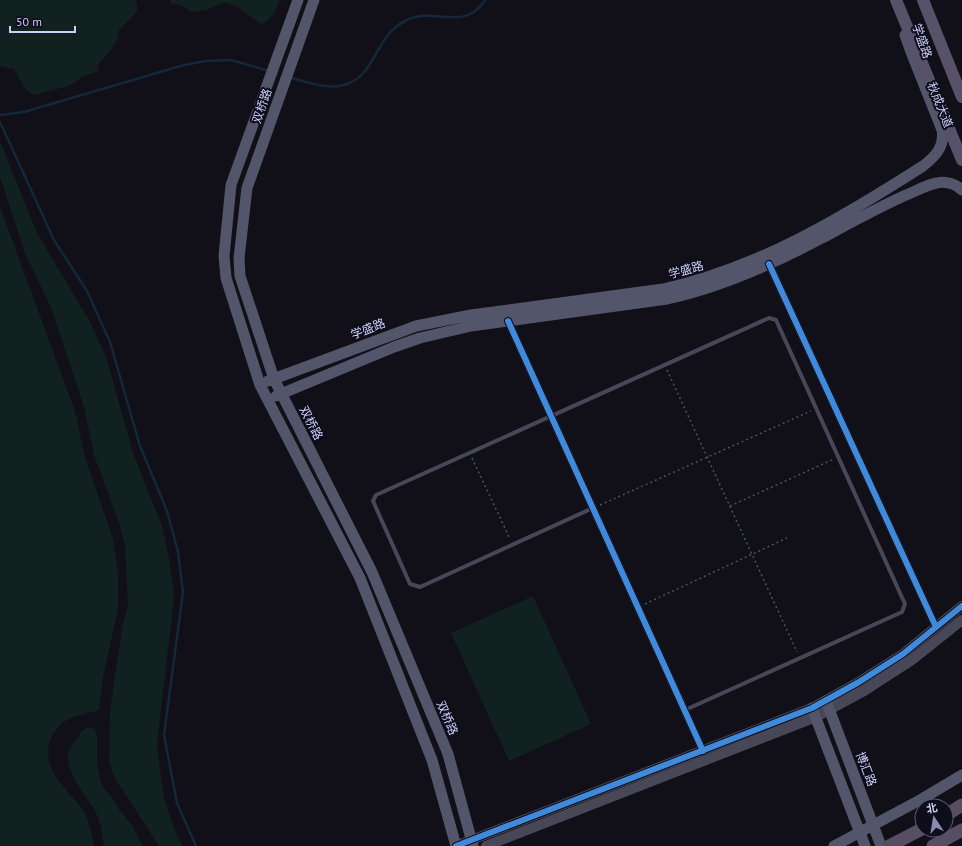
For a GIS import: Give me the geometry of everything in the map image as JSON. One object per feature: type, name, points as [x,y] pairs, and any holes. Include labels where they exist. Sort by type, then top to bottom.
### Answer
[{"type":"highway","points":[[936,845],[962,830]]},
{"type":"highway","points":[[889,846],[914,833]]},
{"type":"main road","name":"秋成大道","points":[[896,0],[914,51],[962,160]]},
{"type":"main road","name":"秋成大道","points":[[923,0],[961,94]]},
{"type":"main road","name":"双桥路","points":[[298,2],[231,185],[224,256],[226,278],[260,385],[360,578],[432,760],[456,846]]},
{"type":"main road","name":"双桥路","points":[[312,4],[247,188],[239,258],[240,276],[274,379],[372,572],[448,754],[472,843]]},
{"type":"main road","name":"学盛路","points":[[260,385],[416,326],[471,315],[663,289],[716,275],[783,247],[880,194],[923,166],[937,153],[943,142],[942,130],[914,51]]},
{"type":"main road","name":"学盛路","points":[[268,399],[394,347],[420,338],[471,326],[679,297],[720,285],[769,264],[885,204],[925,187],[937,183],[947,182],[962,190]]},
{"type":"main road","name":"博汇路","points":[[828,705],[881,846]]},
{"type":"main road","points":[[814,712],[865,846]]},
{"type":"main road","points":[[834,846],[920,800],[962,775]]},
{"type":"street","points":[[769,264],[936,627]]},
{"type":"street","points":[[508,321],[703,751]]},
{"type":"street","points":[[828,705],[903,654],[962,606]]},
{"type":"street","points":[[486,846],[864,691],[912,660],[962,620]]},
{"type":"street","points":[[456,846],[472,843],[703,751],[814,712]]},
{"type":"lane","points":[[593,508],[420,587],[410,584],[373,501],[376,495],[470,452],[769,318],[776,320],[905,604],[902,612],[684,711]]},
{"type":"path","points":[[664,365],[800,658]]},
{"type":"path","points":[[593,508],[816,409]]},
{"type":"path","points":[[470,452],[513,545]]},
{"type":"path","points":[[730,506],[838,457]]},
{"type":"path","points":[[638,608],[787,538]]},
{"type":"shaded area","points":[[0,0],[135,0],[137,4],[137,12],[119,30],[117,40],[111,50],[99,63],[98,71],[82,77],[69,86],[34,95],[25,89],[14,69],[0,66]]},
{"type":"shaded area","points":[[170,0],[280,0],[274,14],[262,25],[238,7],[224,2],[207,10],[191,12],[185,7],[171,3]]},
{"type":"shaded area","points":[[0,141],[37,233],[90,322],[106,357],[133,453],[162,526],[170,563],[174,597],[157,745],[164,799],[182,846],[159,846],[116,780],[109,763],[110,711],[122,629],[128,605],[125,546],[119,523],[94,455],[84,407],[52,310],[25,253],[0,177]]},
{"type":"shaded area","points":[[0,207],[75,411],[85,457],[113,539],[118,572],[118,609],[103,677],[99,710],[74,717],[61,724],[56,730],[49,744],[48,755],[50,765],[54,773],[85,814],[90,826],[94,846],[0,846]]},
{"type":"shaded area","points":[[533,596],[591,724],[509,761],[451,633]]},
{"type":"shaded area","points":[[89,727],[95,729],[97,735],[97,765],[102,786],[112,797],[120,811],[132,825],[143,846],[104,846],[98,817],[74,778],[68,760],[69,751],[74,742],[82,731]]},
{"type":"waterway","points":[[289,77],[319,85],[339,86],[348,84],[357,79],[365,71],[388,35],[402,22],[418,16],[458,17],[468,15],[477,10],[485,0]]},
{"type":"waterway","points":[[0,115],[24,112],[184,65],[206,61],[231,60],[269,71]]},
{"type":"waterway","points":[[0,122],[54,240],[87,291],[110,342],[140,446],[167,511],[178,552],[183,592],[164,735],[177,803],[196,846]]},
{"type":"cycle path","points":[[769,264],[936,627]]},
{"type":"cycle path","points":[[508,321],[703,751]]},
{"type":"cycle path","points":[[456,846],[812,708],[859,682],[903,654],[962,606]]}]
